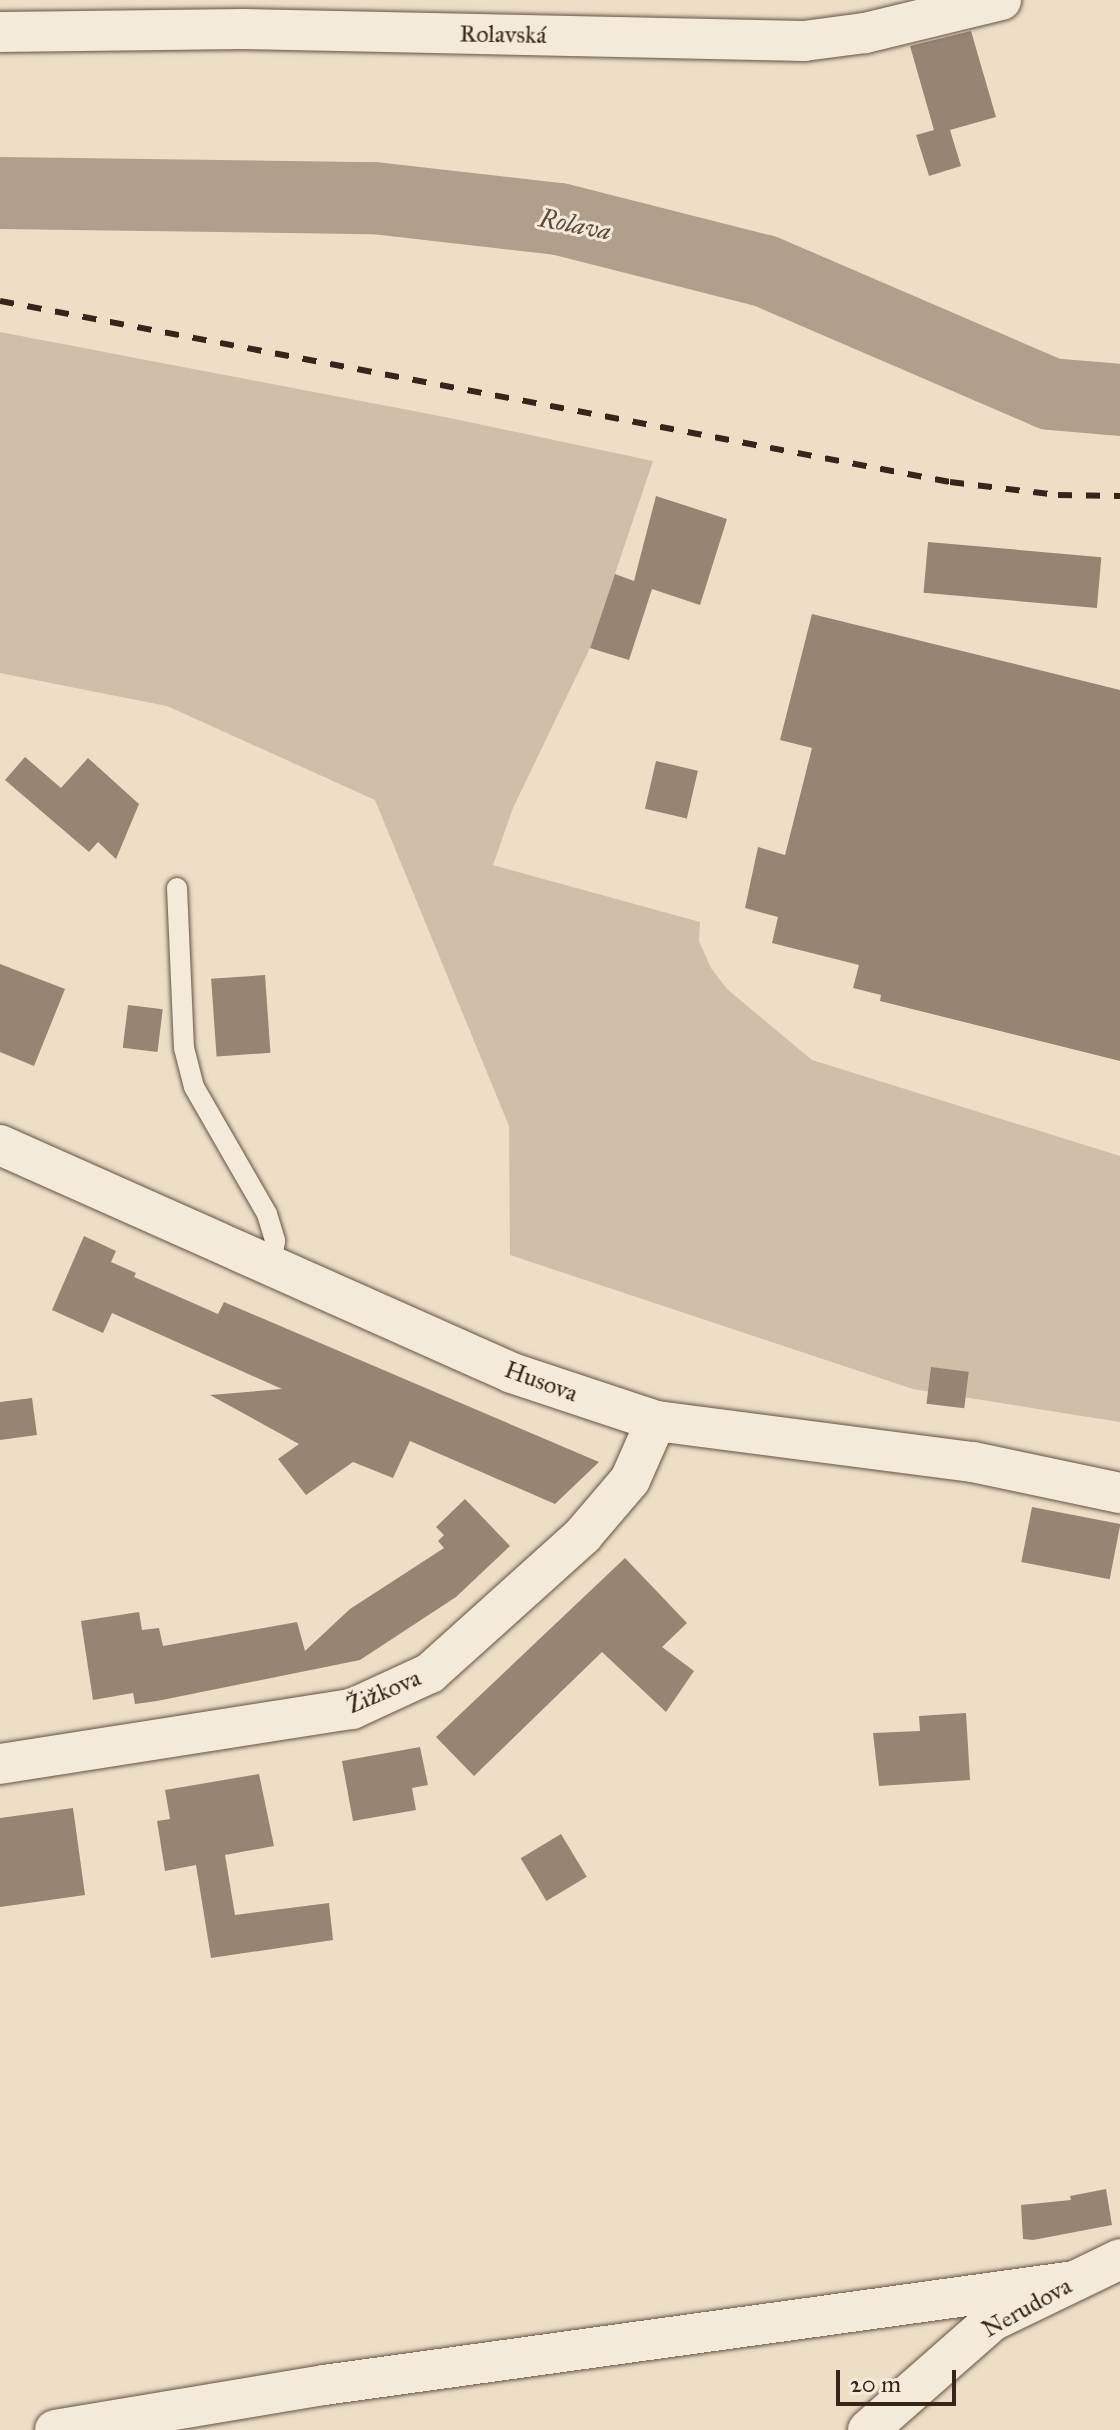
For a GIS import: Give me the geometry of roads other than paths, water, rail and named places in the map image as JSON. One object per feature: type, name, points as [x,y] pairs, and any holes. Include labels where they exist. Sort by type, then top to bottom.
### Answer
[{"type":"street","name":"Rolavská","points":[[0,32],[243,29],[804,41],[865,33],[1001,0]]},
{"type":"street","name":"Husova","points":[[0,1145],[512,1373],[656,1421],[973,1462],[1120,1493]]},
{"type":"street","name":"Žižkova","points":[[0,1764],[352,1709],[430,1673],[583,1535],[630,1480],[656,1421]]},
{"type":"street","name":"Nerudova","points":[[868,2430],[992,2321],[1120,2259]]},
{"type":"street","points":[[55,2430],[324,2385],[1074,2281]]},
{"type":"lane","points":[[177,888],[184,1048],[194,1087],[267,1214],[275,1241],[271,1266]]},
{"type":"waterway","name":"Rolava","points":[[0,193],[374,198],[559,219],[765,271],[1050,394],[1120,400]]},
{"type":"railway","points":[[0,301],[950,482],[1058,495],[1120,496]]}]
